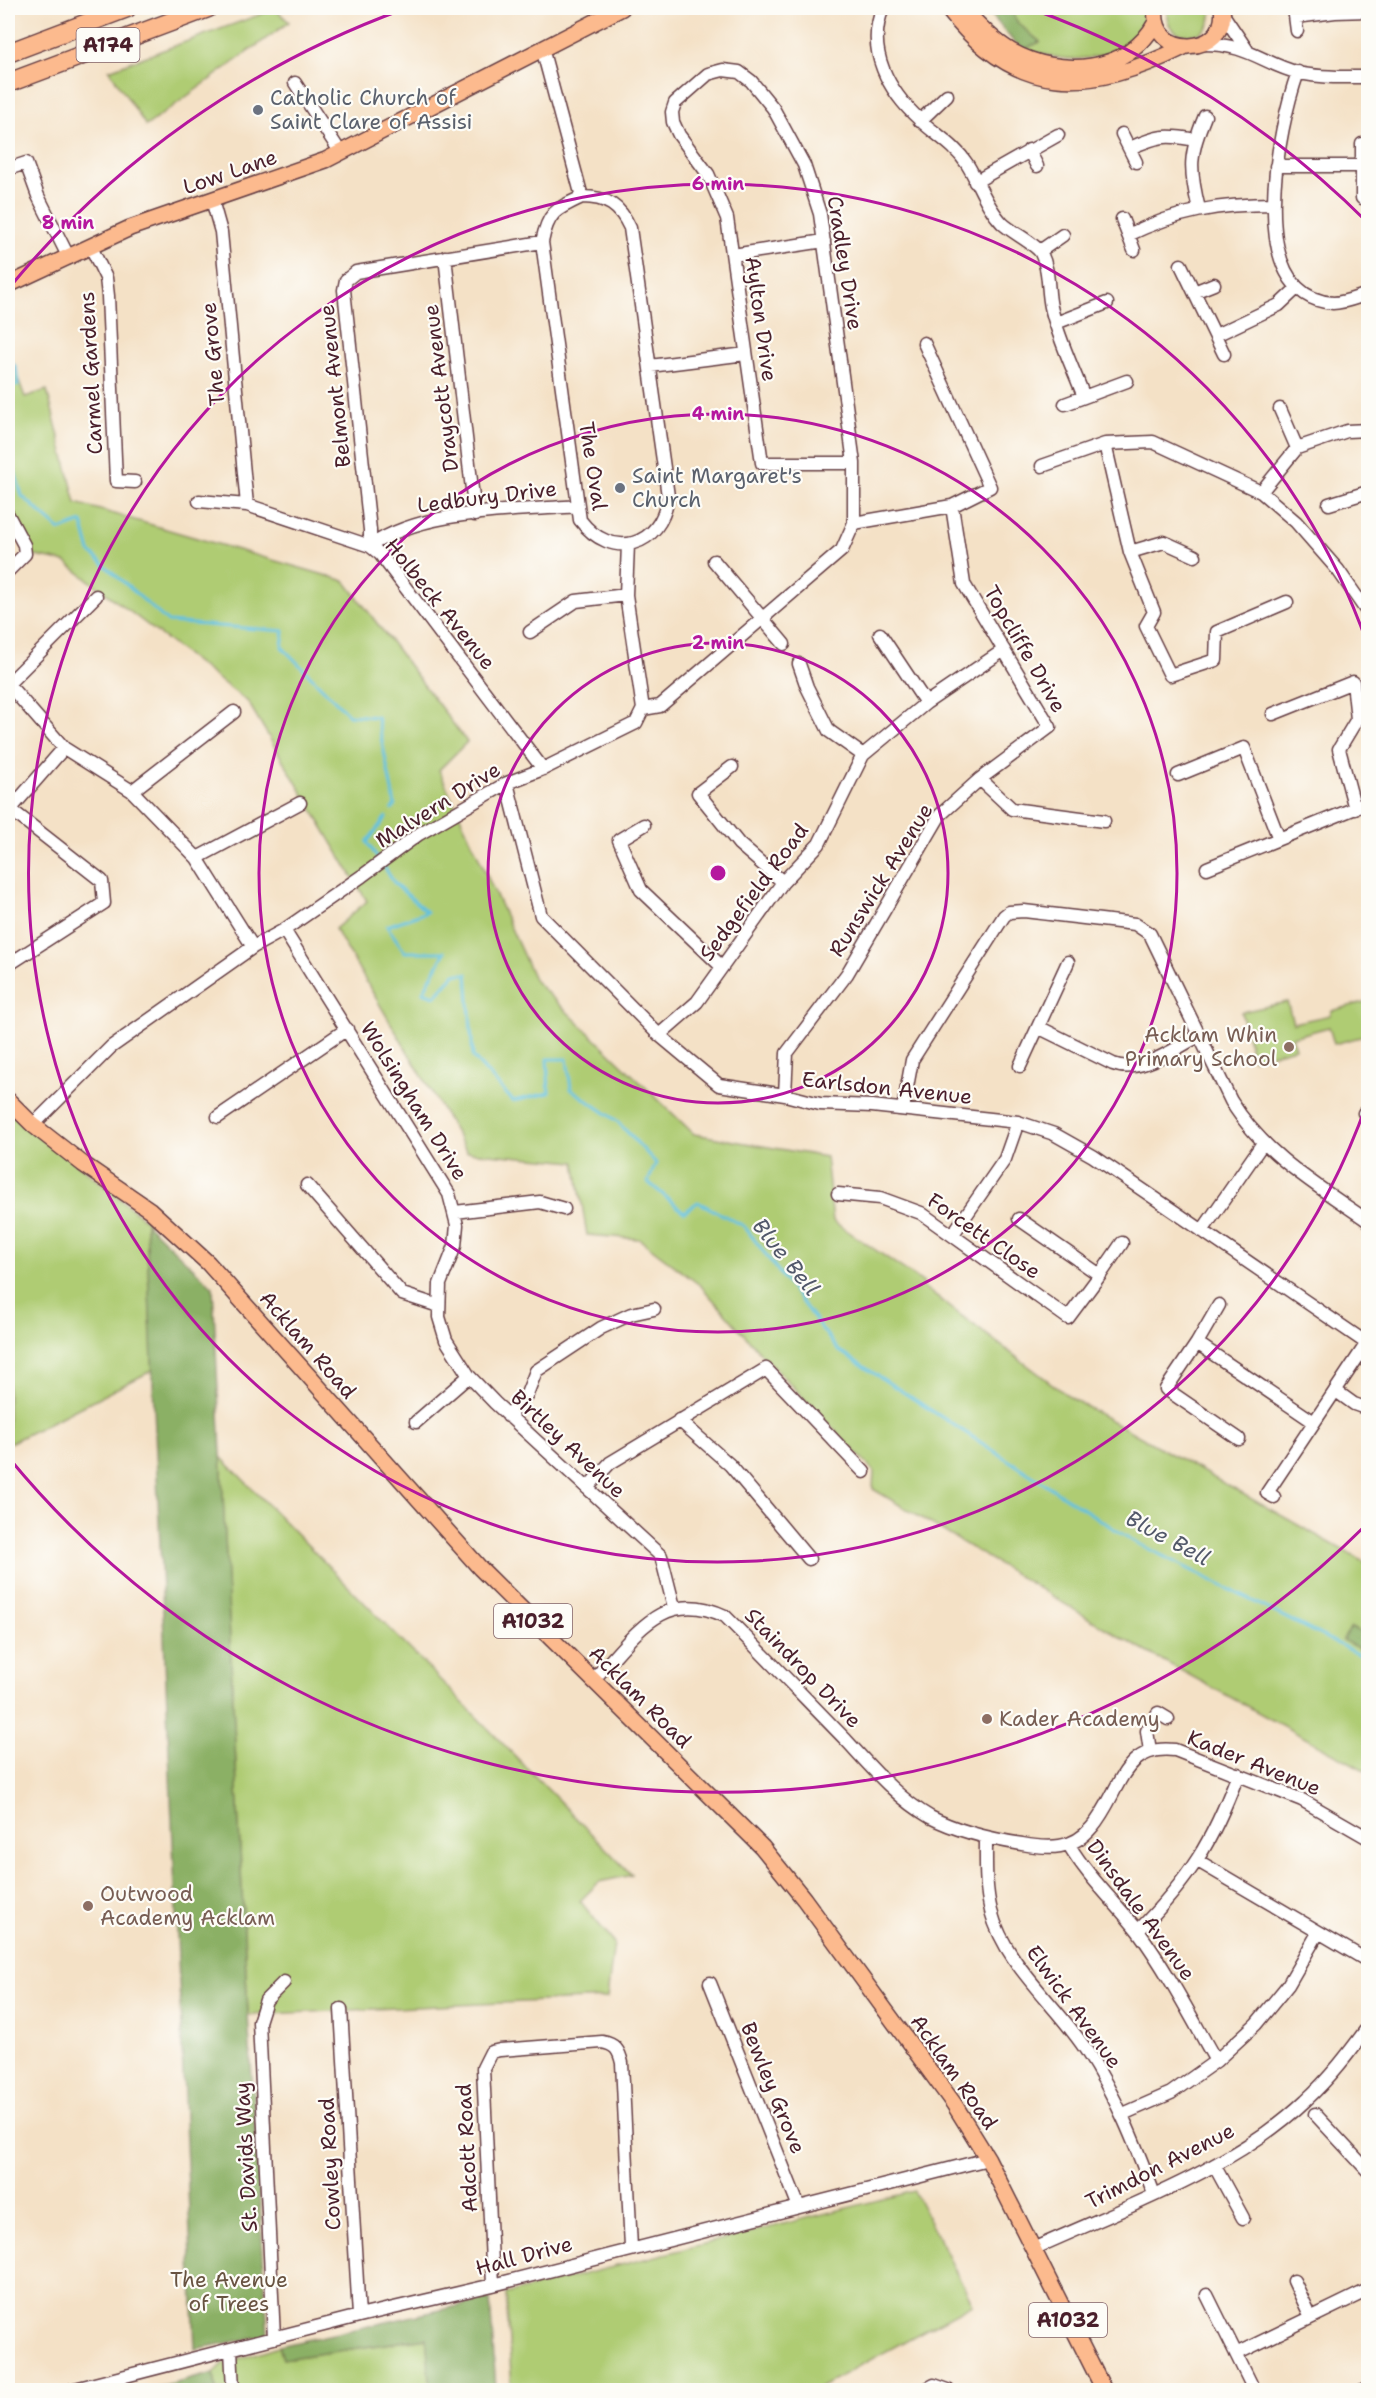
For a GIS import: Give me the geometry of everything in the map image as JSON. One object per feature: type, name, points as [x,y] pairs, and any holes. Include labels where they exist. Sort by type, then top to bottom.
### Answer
[{"type":"highway","name":"A174","points":[[8,51],[126,8]]},
{"type":"highway","name":"A174","points":[[8,83],[208,8]]},
{"type":"main road","name":"Low Lane","points":[[8,285],[130,228],[341,153],[622,8]]},
{"type":"main road","points":[[947,8],[969,35],[994,57],[1021,71],[1046,77],[1092,79],[1138,67],[1184,47],[1203,44],[1213,37],[1220,26],[1222,10]]},
{"type":"main road","points":[[963,8],[987,34],[1009,50],[1040,63],[1073,68],[1099,64],[1139,47],[1156,15]]},
{"type":"main road","points":[[1156,15],[1166,39],[1184,47]]},
{"type":"main road","name":"Acklam Road","points":[[8,1100],[33,1125],[150,1210],[208,1263],[480,1568],[776,1865],[954,2104],[988,2159],[1104,2391]]},
{"type":"street","points":[[883,8],[878,18],[877,55],[892,91],[920,120],[949,143],[967,164],[975,182],[1001,222],[1040,251],[1050,282],[1051,304],[1056,323],[1084,397]]},
{"type":"street","points":[[1222,10],[1247,50]]},
{"type":"street","points":[[1296,32],[1295,12],[1368,11]]},
{"type":"street","points":[[1203,44],[1227,44],[1298,72],[1368,77]]},
{"type":"street","points":[[542,48],[582,197],[608,201],[623,213],[630,228],[668,496],[666,514],[655,531],[628,544],[626,595],[643,709]]},
{"type":"street","name":"Cradley Drive","points":[[675,103],[708,74],[723,70],[739,72],[751,81],[773,108],[804,165],[817,205],[824,241],[854,462],[854,523]]},
{"type":"street","points":[[1298,72],[1281,128],[1276,166],[1274,204],[1280,256],[1285,270],[1297,288],[1311,297],[1334,303],[1368,294]]},
{"type":"street","points":[[295,83],[341,153]]},
{"type":"street","points":[[920,120],[947,95]]},
{"type":"street","name":"Aylton Drive","points":[[675,103],[673,122],[679,135],[719,193],[728,218],[762,463],[854,462]]},
{"type":"street","points":[[1199,208],[1190,174],[1195,140],[1205,116]]},
{"type":"street","points":[[1122,134],[1136,162]]},
{"type":"street","points":[[975,182],[1058,135]]},
{"type":"street","points":[[1130,148],[1157,136],[1170,135],[1195,140]]},
{"type":"street","points":[[1362,144],[1362,198]]},
{"type":"street","points":[[1029,150],[1037,166]]},
{"type":"street","points":[[8,169],[26,163],[38,196],[69,258]]},
{"type":"street","points":[[1276,166],[1361,166]]},
{"type":"street","name":"The Oval","points":[[582,197],[557,208],[546,223],[542,242],[580,520],[590,534],[611,544],[628,544]]},
{"type":"street","name":"The Grove","points":[[212,200],[221,232],[247,505]]},
{"type":"street","points":[[1128,235],[1153,223],[1199,208],[1237,204],[1274,204]]},
{"type":"street","points":[[1122,219],[1134,250]]},
{"type":"street","points":[[1040,251],[1063,235]]},
{"type":"street","points":[[733,255],[824,241]]},
{"type":"street","name":"Belmont Avenue","points":[[369,546],[370,530],[344,290],[346,280],[356,272],[542,242]]},
{"type":"street","name":"Carmel Gardens","points":[[91,247],[106,278],[108,296],[116,481],[135,482]]},
{"type":"street","name":"Draycott Avenue","points":[[446,256],[476,515]]},
{"type":"street","points":[[1181,265],[1224,354]]},
{"type":"street","points":[[1194,292],[1214,284]]},
{"type":"street","points":[[1216,335],[1279,305],[1297,288]]},
{"type":"street","points":[[1056,323],[1107,303]]},
{"type":"street","points":[[854,523],[952,506],[990,487],[924,343]]},
{"type":"street","points":[[650,366],[746,354]]},
{"type":"street","points":[[1065,404],[1127,381]]},
{"type":"street","points":[[1280,409],[1297,448]]},
{"type":"street","points":[[1261,492],[1297,448],[1347,430],[1368,430]]},
{"type":"street","points":[[1042,466],[1105,444],[1153,442],[1261,492],[1296,522],[1338,570],[1368,613]]},
{"type":"street","points":[[1105,444],[1130,552],[1154,612],[1146,626],[1170,675],[1216,660],[1217,632],[1287,602]]},
{"type":"street","points":[[1329,504],[1368,492]]},
{"type":"street","name":"Holbeck Avenue","points":[[199,501],[247,505],[369,546],[380,554],[543,769]]},
{"type":"street","name":"Ledbury Drive","points":[[369,546],[383,536],[422,522],[578,506]]},
{"type":"street","name":"Topcliffe Drive","points":[[952,506],[964,584],[1050,727],[980,779]]},
{"type":"street","points":[[8,515],[24,545],[25,554],[8,571]]},
{"type":"street","name":"Malvern Drive","points":[[33,1125],[111,1047],[253,947],[284,930],[419,834],[507,783],[543,769],[636,723],[643,709],[660,706],[842,550],[854,523]]},
{"type":"street","points":[[1130,552],[1164,542],[1196,556]]},
{"type":"street","points":[[714,561],[783,644]]},
{"type":"street","points":[[530,632],[576,601],[626,595]]},
{"type":"street","points":[[96,596],[8,684],[64,748],[132,791],[197,858],[253,947]]},
{"type":"street","points":[[880,633],[926,703]]},
{"type":"street","name":"Sedgefield Road","points":[[659,1035],[697,1002],[783,882],[819,844],[862,755],[926,703],[1004,650]]},
{"type":"street","points":[[799,664],[829,731],[862,755]]},
{"type":"street","points":[[1273,714],[1353,682],[1357,719],[1339,749],[1355,809]]},
{"type":"street","points":[[132,791],[234,712]]},
{"type":"street","points":[[8,965],[104,903],[102,881],[9,811],[64,748]]},
{"type":"street","points":[[1178,775],[1244,748],[1279,838]]},
{"type":"street","points":[[732,767],[698,793],[739,844],[783,882]]},
{"type":"street","points":[[980,779],[1012,809],[1104,820]]},
{"type":"street","name":"Runswick Avenue","points":[[785,1095],[787,1053],[847,974],[940,815],[980,779]]},
{"type":"street","name":"Earlsdon Avenue","points":[[507,783],[542,916],[659,1035],[719,1085],[785,1095],[820,1104],[903,1109],[1018,1122],[1072,1143],[1368,1343]]},
{"type":"street","points":[[197,858],[300,803]]},
{"type":"street","points":[[1208,868],[1368,803]]},
{"type":"street","points":[[644,825],[619,840],[641,890],[721,966]]},
{"type":"street","points":[[903,1109],[912,1060],[999,920],[1009,912],[1070,916],[1141,926],[1150,934],[1231,1101],[1263,1143],[1289,1166],[1368,1221]]},
{"type":"street","name":"Wolsingham Drive","points":[[284,930],[449,1194],[457,1226],[455,1246],[440,1284],[439,1306]]},
{"type":"street","points":[[1020,1066],[1066,976],[1068,962]]},
{"type":"street","points":[[1038,1027],[1113,1064],[1127,1068],[1144,1064],[1199,1036]]},
{"type":"street","points":[[218,1118],[347,1029]]},
{"type":"street","points":[[953,1234],[1005,1159],[1018,1122]]},
{"type":"street","points":[[1202,1231],[1263,1143]]},
{"type":"street","points":[[307,1185],[402,1294],[439,1306]]},
{"type":"street","name":"Forcett Close","points":[[838,1194],[893,1201],[921,1213],[1068,1318],[1100,1275]]},
{"type":"street","points":[[455,1212],[540,1202],[564,1209]]},
{"type":"street","points":[[1019,1219],[1100,1275],[1122,1243]]},
{"type":"street","points":[[1219,1305],[1166,1389],[1236,1433]]},
{"type":"street","name":"Birtley Avenue","points":[[439,1306],[446,1340],[469,1376],[508,1416],[661,1556],[674,1607]]},
{"type":"street","points":[[508,1416],[527,1394],[536,1371],[601,1328],[631,1314],[654,1309]]},
{"type":"street","points":[[1197,1343],[1314,1422]]},
{"type":"street","points":[[1267,1492],[1368,1343]]},
{"type":"street","points":[[587,1488],[610,1463],[766,1368],[771,1370],[864,1472]]},
{"type":"street","points":[[416,1422],[469,1376]]},
{"type":"street","points":[[1336,1391],[1354,1404],[1368,1409]]},
{"type":"street","points":[[678,1420],[730,1465],[809,1559]]},
{"type":"street","name":"Staindrop Drive","points":[[674,1607],[689,1605],[707,1607],[725,1616],[903,1800],[948,1826],[987,1838]]},
{"type":"street","points":[[593,1680],[656,1616],[674,1607]]},
{"type":"street","points":[[987,1838],[1047,1848],[1069,1845],[1084,1836],[1095,1825],[1131,1762],[1150,1751],[1147,1731],[1158,1713],[1168,1719]]},
{"type":"street","name":"Kader Avenue","points":[[1150,1751],[1160,1748],[1175,1750],[1238,1774],[1302,1800],[1368,1838]]},
{"type":"street","points":[[1138,1931],[1168,1900],[1198,1861],[1220,1822],[1238,1774]]},
{"type":"street","name":"Elwick Avenue","points":[[987,1838],[987,1892],[992,1913],[1003,1940],[1018,1964],[1085,2048],[1123,2114],[1154,2194]]},
{"type":"street","name":"Dinsdale Avenue","points":[[1069,1845],[1080,1863],[1138,1931],[1171,1980],[1216,2061]]},
{"type":"street","points":[[1198,1861],[1368,1961]]},
{"type":"street","points":[[1123,2114],[1171,2093],[1216,2061],[1256,2024],[1288,1985],[1318,1933]]},
{"type":"street","name":"St. Davids Way","points":[[274,2338],[259,2022],[266,2000],[284,1982]]},
{"type":"street","name":"Bewley Grove","points":[[710,1983],[799,2207]]},
{"type":"street","name":"Cowley Road","points":[[341,2009],[359,2316]]},
{"type":"street","name":"Trimdon Avenue","points":[[1033,2249],[1214,2165],[1255,2139],[1305,2102],[1340,2066],[1368,2027]]},
{"type":"street","name":"Adcott Road","points":[[494,2285],[483,2068],[491,2052],[602,2042],[612,2044],[617,2049],[622,2063],[631,2248]]},
{"type":"street","points":[[1316,2114],[1368,2171]]},
{"type":"street","name":"Hall Drive","points":[[71,2391],[359,2316],[494,2285],[631,2248],[988,2159]]},
{"type":"street","points":[[1214,2165],[1243,2218]]},
{"type":"street","points":[[1294,2281],[1311,2317]]},
{"type":"street","points":[[1236,2354],[1368,2290]]},
{"type":"street","points":[[1207,2295],[1254,2391]]},
{"type":"street","points":[[231,2349],[233,2391]]},
{"type":"street","points":[[925,2391],[934,2385],[948,2391]]},
{"type":"street","points":[[1363,2391],[1368,2387]]},
{"type":"green space","points":[[986,8],[1009,8],[1018,23],[1040,42],[1025,49],[1013,41]]},
{"type":"green space","points":[[1009,8],[1146,8],[1143,22],[1137,33],[1116,50],[1103,55],[1075,59],[1025,49],[1039,41],[1018,24]]},
{"type":"green space","points":[[1168,8],[1210,8],[1210,20],[1206,28],[1198,33],[1189,35],[1180,33],[1172,28],[1168,20]]},
{"type":"green space","points":[[275,9],[289,22],[146,126],[109,70]]},
{"type":"green space","points":[[8,352],[25,397],[47,390],[76,503],[345,581],[467,742],[439,770],[535,981],[694,1134],[826,1157],[833,1221],[924,1283],[922,1286],[1071,1398],[1368,1564],[1368,1624],[1363,1633],[1343,1640],[1368,1653],[1368,1772],[1125,1640],[873,1489],[874,1471],[764,1357],[701,1286],[639,1239],[587,1235],[575,1162],[467,1152],[335,929],[367,901],[248,702],[65,562],[31,555],[26,539],[8,510]]},
{"type":"green space","points":[[1368,1001],[1368,1035],[1334,1044],[1329,1027],[1292,1037],[1295,1048],[1253,1059],[1241,1012],[1287,1002],[1293,1023],[1331,1015],[1331,1011]]},
{"type":"green space","points":[[8,1107],[149,1223],[146,1223],[153,1370],[8,1444]]},
{"type":"green space","name":"The Avenue of Trees","points":[[146,1223],[213,1287],[248,2015],[268,2335],[195,2349]]},
{"type":"green space","points":[[221,1457],[632,1875],[599,1882],[580,1901],[614,1943],[607,1998],[248,2015]]},
{"type":"green space","points":[[1368,1624],[1368,1653],[1342,1640],[1351,1628],[1363,1633]]},
{"type":"green space","points":[[914,2191],[973,2304],[815,2390],[512,2390],[506,2294]]},
{"type":"green space","points":[[490,2299],[496,2390],[431,2390],[426,2338],[283,2359],[279,2346]]},
{"type":"green space","points":[[427,2338],[431,2390],[216,2390],[214,2373],[223,2364],[279,2346],[283,2359]]},
{"type":"green space","points":[[214,2373],[216,2390],[153,2390],[154,2389]]},
{"type":"waterway","name":"Blue Bell","points":[[8,359],[16,367],[18,385],[8,386]]},
{"type":"waterway","name":"Blue Bell","points":[[8,449],[22,496],[60,530],[82,522],[90,552],[168,622],[284,631],[282,647],[349,715],[377,717],[395,805],[392,809]]},
{"type":"waterway","name":"Blue Bell","points":[[379,860],[367,842],[386,817]]},
{"type":"waterway","name":"Blue Bell","points":[[383,865],[395,884],[427,912],[387,926],[405,952],[445,952],[423,992],[435,996],[455,974],[467,974],[473,1057],[513,1101],[549,1093],[547,1059],[567,1059],[571,1089],[617,1121],[656,1163],[648,1182],[684,1212],[698,1202],[744,1226],[838,1350],[1133,1541],[1368,1659]]},
{"type":"place","name":"Catholic Church of Saint Clare of Assisi","points":[[258,110]]},
{"type":"place","name":"Saint Margaret's Church","points":[[620,488]]},
{"type":"place","name":"Acklam Whin Primary School","points":[[1289,1047]]},
{"type":"place","name":"Kader Academy","points":[[987,1719]]},
{"type":"place","name":"Outwood Academy Acklam","points":[[88,1906]]}]
